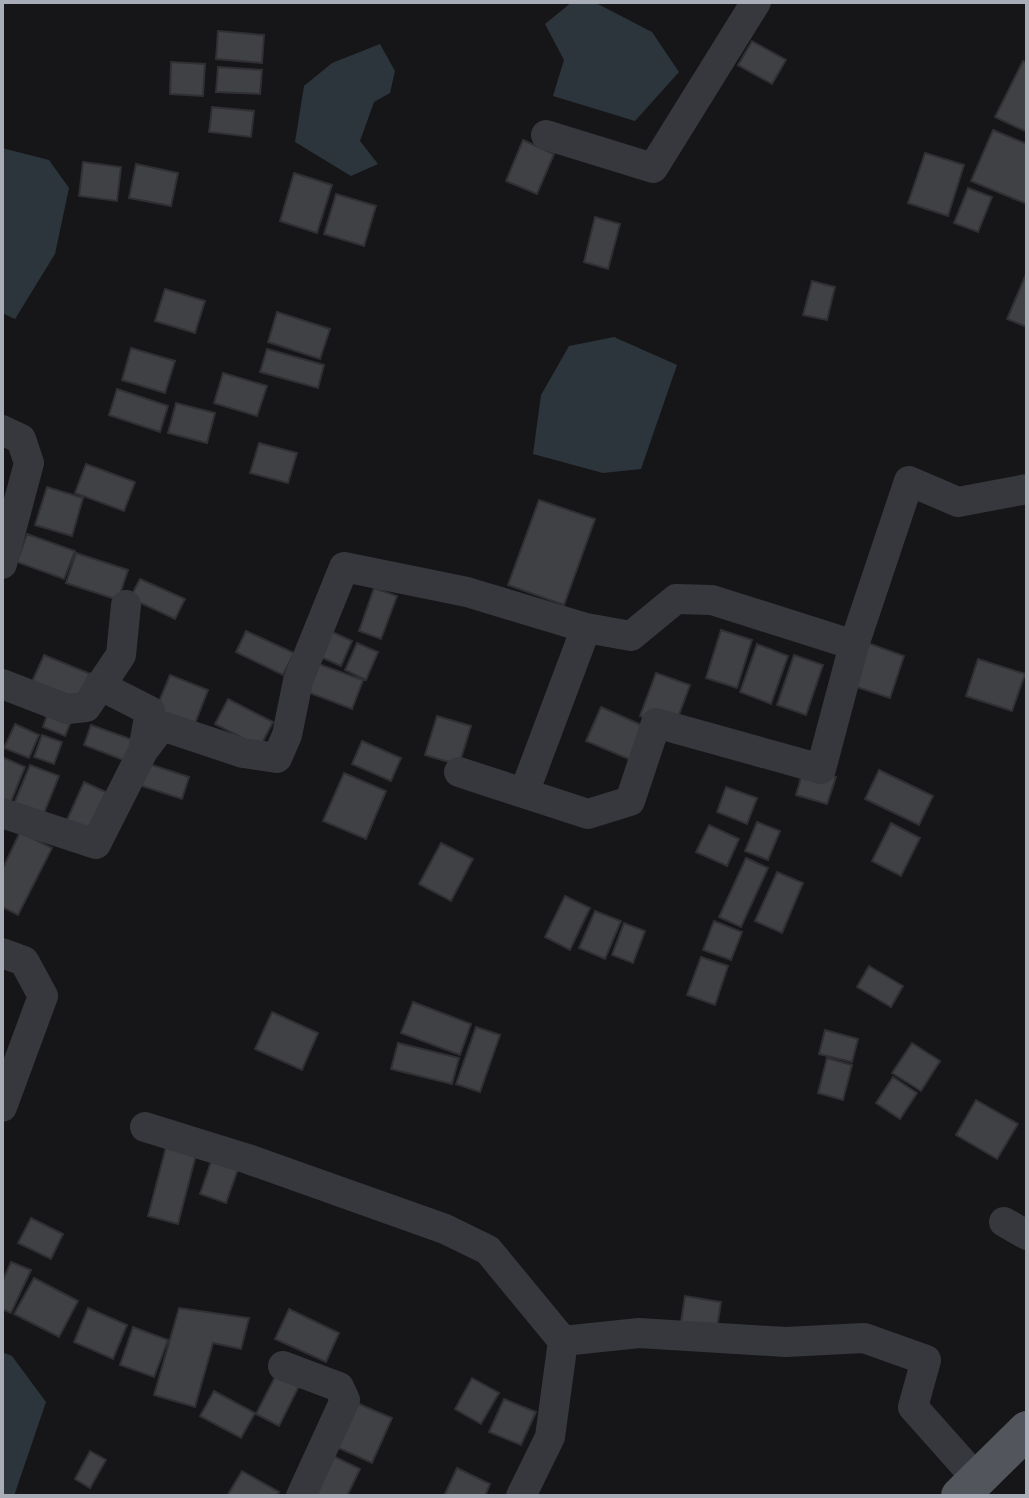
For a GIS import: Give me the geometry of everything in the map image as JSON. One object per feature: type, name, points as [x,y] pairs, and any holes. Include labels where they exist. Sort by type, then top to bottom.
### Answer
[{"type":"main road","points":[[968,1488],[1027,1430]]},
{"type":"street","points":[[546,135],[653,168],[756,2]]},
{"type":"street","points":[[2,430],[21,439],[29,463],[2,564]]},
{"type":"street","points":[[459,772],[588,814],[630,801],[656,723],[821,769],[854,645],[909,481],[958,502],[1027,489]]},
{"type":"street","points":[[2,813],[96,844],[143,751],[162,726],[243,753],[277,758],[287,735],[298,681],[344,567],[467,592],[586,628],[631,636],[676,599],[712,600],[854,645]]},
{"type":"street","points":[[2,684],[75,711],[86,707],[121,655],[126,605]]},
{"type":"street","points":[[524,793],[586,628]]},
{"type":"street","points":[[99,685],[150,711],[143,751]]},
{"type":"street","points":[[2,953],[24,961],[43,996],[2,1107]]},
{"type":"street","points":[[145,1127],[445,1229],[488,1250],[563,1341],[550,1437],[521,1496]]},
{"type":"street","points":[[563,1341],[639,1333],[786,1342],[864,1338],[926,1360],[913,1407],[968,1488]]},
{"type":"street","points":[[283,1366],[339,1387],[345,1400],[301,1496]]},
{"type":"shaded area","points":[[572,2],[594,2],[652,32],[679,72],[635,121],[553,96],[564,60],[545,24]]},
{"type":"shaded area","points":[[380,44],[395,71],[390,93],[374,102],[360,141],[378,164],[351,176],[295,142],[304,86],[332,63]]},
{"type":"shaded area","points":[[2,148],[49,160],[69,188],[55,254],[15,319],[2,313]]},
{"type":"shaded area","points":[[614,337],[677,365],[641,469],[603,473],[533,454],[541,395],[569,346]]},
{"type":"shaded area","points":[[2,1352],[12,1356],[46,1402],[14,1496],[2,1496]]},
{"type":"building","points":[[218,31],[264,35],[262,63],[216,59]]},
{"type":"building","points":[[752,41],[786,60],[772,84],[738,65]]},
{"type":"building","points":[[1023,61],[1027,63],[1027,132],[995,117]]},
{"type":"building","points":[[171,62],[205,64],[203,96],[170,94]]},
{"type":"building","points":[[218,67],[262,70],[260,94],[216,92]]},
{"type":"building","points":[[212,107],[254,111],[251,137],[209,132]]},
{"type":"building","points":[[993,130],[1027,144],[1027,204],[971,181]]},
{"type":"building","points":[[523,140],[554,154],[537,194],[506,181]]},
{"type":"building","points":[[925,153],[964,165],[948,216],[908,203]]},
{"type":"building","points":[[83,162],[121,167],[117,201],[79,196]]},
{"type":"building","points":[[136,164],[178,173],[171,206],[129,198]]},
{"type":"building","points":[[294,173],[332,185],[317,233],[280,221]]},
{"type":"building","points":[[968,188],[992,197],[978,232],[954,223]]},
{"type":"building","points":[[336,194],[376,206],[364,246],[324,234]]},
{"type":"building","points":[[595,217],[620,224],[608,269],[584,262]]},
{"type":"building","points":[[1027,272],[1027,327],[1007,319]]},
{"type":"building","points":[[812,281],[835,287],[827,320],[803,315]]},
{"type":"building","points":[[165,289],[205,301],[195,333],[155,321]]},
{"type":"building","points":[[277,312],[330,329],[320,359],[268,342]]},
{"type":"building","points":[[131,348],[175,361],[165,393],[122,380]]},
{"type":"building","points":[[267,349],[324,365],[318,388],[260,372]]},
{"type":"building","points":[[223,373],[267,386],[257,416],[214,403]]},
{"type":"building","points":[[117,389],[168,406],[160,432],[109,415]]},
{"type":"building","points":[[176,403],[215,413],[207,443],[168,433]]},
{"type":"building","points":[[259,443],[297,453],[288,483],[250,473]]},
{"type":"building","points":[[86,464],[135,482],[124,511],[75,493]]},
{"type":"building","points":[[47,487],[83,498],[72,536],[35,525]]},
{"type":"building","points":[[539,500],[595,519],[564,605],[508,585]]},
{"type":"building","points":[[27,534],[75,551],[64,579],[17,562]]},
{"type":"building","points":[[76,553],[128,570],[118,600],[66,583]]},
{"type":"building","points":[[140,579],[185,599],[175,619],[130,598]]},
{"type":"building","points":[[374,588],[397,596],[381,639],[359,631]]},
{"type":"building","points":[[328,630],[352,641],[341,666],[316,655]]},
{"type":"building","points":[[721,630],[752,640],[737,688],[706,678]]},
{"type":"building","points":[[246,631],[294,653],[283,675],[236,652]]},
{"type":"building","points":[[865,642],[904,656],[890,698],[851,685]]},
{"type":"building","points":[[357,643],[378,652],[366,680],[345,670]]},
{"type":"building","points":[[757,644],[788,656],[771,704],[740,692]]},
{"type":"building","points":[[44,655],[93,675],[80,705],[31,684]]},
{"type":"building","points":[[794,655],[823,665],[806,715],[777,705]]},
{"type":"building","points":[[978,659],[1025,674],[1012,711],[966,696]]},
{"type":"building","points":[[313,662],[363,680],[352,709],[302,690]]},
{"type":"building","points":[[656,673],[690,685],[674,728],[640,716]]},
{"type":"building","points":[[170,675],[208,690],[194,726],[155,711]]},
{"type":"building","points":[[228,699],[273,722],[260,747],[215,724]]},
{"type":"building","points":[[601,707],[646,727],[631,760],[586,741]]},
{"type":"building","points":[[49,710],[72,719],[65,736],[43,727]]},
{"type":"building","points":[[437,716],[471,726],[459,765],[425,755]]},
{"type":"building","points":[[15,724],[39,735],[29,758],[4,748]]},
{"type":"building","points":[[91,725],[139,742],[131,763],[84,745]]},
{"type":"building","points":[[42,735],[62,742],[54,764],[34,757]]},
{"type":"building","points":[[362,741],[401,758],[391,781],[352,764]]},
{"type":"building","points":[[2,757],[25,767],[10,804],[2,801]]},
{"type":"building","points":[[143,762],[189,777],[182,799],[136,784]]},
{"type":"building","points":[[30,765],[59,776],[42,818],[13,806]]},
{"type":"building","points":[[804,767],[836,777],[827,804],[796,795]]},
{"type":"building","points":[[879,770],[933,796],[919,825],[865,799]]},
{"type":"building","points":[[344,773],[386,791],[366,839],[323,821]]},
{"type":"building","points":[[84,782],[106,792],[87,832],[66,822]]},
{"type":"building","points":[[726,787],[757,798],[747,824],[717,812]]},
{"type":"building","points":[[757,822],[780,831],[768,860],[745,851]]},
{"type":"building","points":[[891,823],[920,838],[901,876],[872,861]]},
{"type":"building","points":[[709,825],[739,839],[727,866],[696,852]]},
{"type":"building","points":[[20,832],[52,848],[18,915],[2,907],[2,870]]},
{"type":"building","points":[[441,843],[473,859],[451,901],[419,884]]},
{"type":"building","points":[[746,858],[768,868],[741,927],[719,917]]},
{"type":"building","points":[[777,872],[803,883],[782,933],[755,921]]},
{"type":"building","points":[[565,896],[590,908],[570,950],[545,937]]},
{"type":"building","points":[[595,911],[621,921],[605,959],[579,948]]},
{"type":"building","points":[[714,921],[742,932],[731,960],[703,950]]},
{"type":"building","points":[[624,923],[645,931],[633,963],[612,955]]},
{"type":"building","points":[[701,957],[728,966],[715,1005],[687,995]]},
{"type":"building","points":[[869,966],[903,986],[891,1007],[857,987]]},
{"type":"building","points":[[413,1002],[471,1024],[460,1055],[401,1033]]},
{"type":"building","points":[[272,1012],[318,1033],[302,1070],[255,1049]]},
{"type":"building","points":[[476,1027],[500,1035],[480,1092],[456,1084]]},
{"type":"building","points":[[825,1030],[858,1039],[852,1062],[819,1054]]},
{"type":"building","points":[[398,1043],[459,1058],[452,1084],[391,1069]]},
{"type":"building","points":[[912,1043],[940,1061],[921,1091],[892,1073]]},
{"type":"building","points":[[827,1058],[852,1065],[843,1100],[818,1093]]},
{"type":"building","points":[[893,1077],[917,1093],[900,1119],[876,1103]]},
{"type":"building","points":[[976,1100],[1018,1124],[997,1159],[956,1135]]},
{"type":"building","points":[[166,1147],[196,1155],[178,1224],[148,1216]]},
{"type":"building","points":[[213,1156],[239,1166],[226,1203],[200,1194]]},
{"type":"building","points":[[31,1218],[63,1234],[51,1259],[18,1243]]},
{"type":"building","points":[[11,1262],[31,1270],[11,1313],[2,1309],[2,1282]]},
{"type":"building","points":[[34,1278],[78,1301],[59,1337],[14,1314]]},
{"type":"building","points":[[685,1296],[721,1302],[716,1334],[680,1328]]},
{"type":"building","points":[[88,1308],[127,1325],[113,1359],[74,1342]]},
{"type":"building","points":[[179,1308],[249,1318],[241,1349],[213,1343],[195,1407],[154,1395]]},
{"type":"building","points":[[289,1309],[339,1333],[326,1362],[275,1339]]},
{"type":"building","points":[[133,1327],[168,1340],[154,1377],[120,1365]]},
{"type":"building","points":[[277,1373],[300,1384],[279,1426],[256,1414]]},
{"type":"building","points":[[472,1378],[499,1393],[481,1424],[455,1409]]},
{"type":"building","points":[[214,1391],[255,1413],[241,1438],[200,1416]]},
{"type":"building","points":[[504,1399],[536,1412],[521,1445],[489,1432]]},
{"type":"building","points":[[352,1401],[392,1418],[372,1463],[332,1445]]},
{"type":"building","points":[[90,1451],[106,1460],[90,1488],[75,1479]]},
{"type":"building","points":[[327,1453],[360,1469],[347,1496],[320,1496],[309,1491]]},
{"type":"building","points":[[457,1468],[490,1484],[485,1496],[444,1496]]},
{"type":"building","points":[[242,1471],[279,1492],[277,1496],[227,1496]]}]
